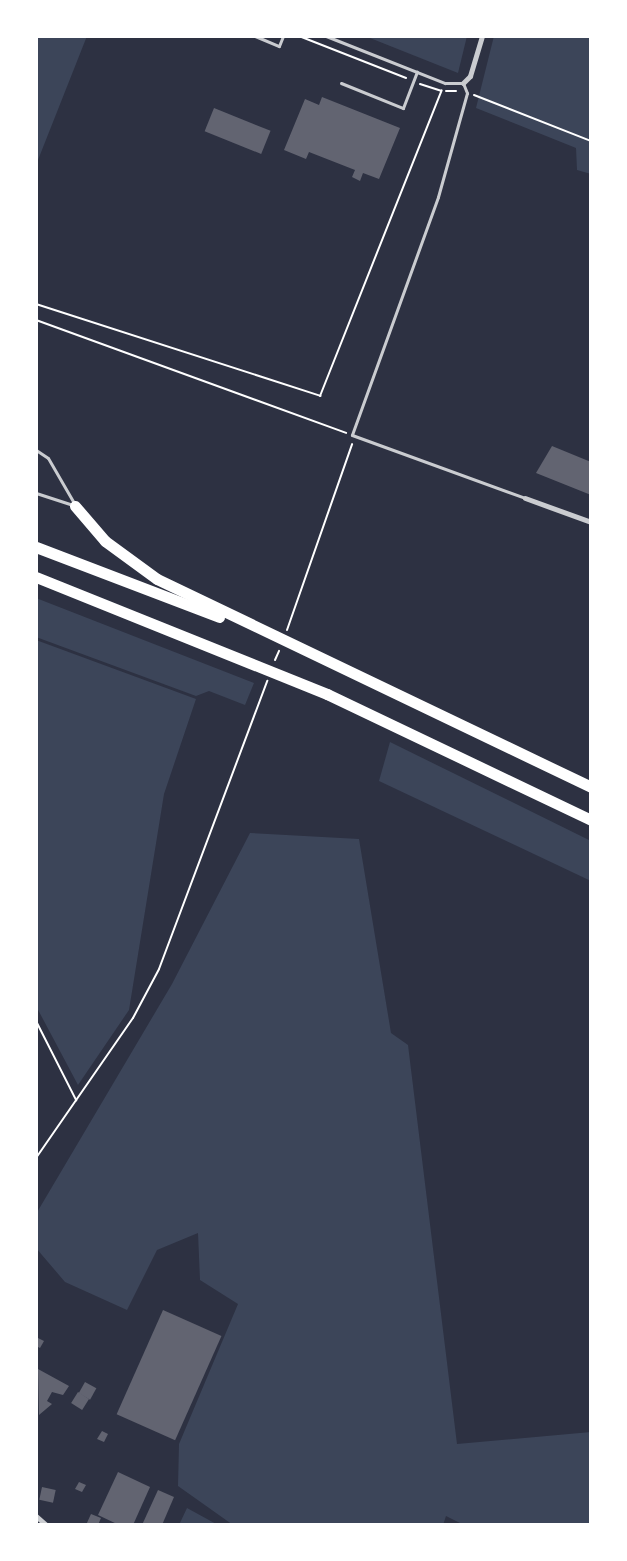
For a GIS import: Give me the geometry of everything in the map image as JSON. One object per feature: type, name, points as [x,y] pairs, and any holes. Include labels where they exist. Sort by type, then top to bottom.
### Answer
[{"type":"highway","points":[[76,506],[105,540],[157,579],[285,643],[591,788]]},
{"type":"highway","points":[[36,547],[285,643]]},
{"type":"highway","points":[[36,577],[327,694],[591,820]]},
{"type":"street","points":[[463,83],[473,68],[482,36]]},
{"type":"street","points":[[525,498],[591,522]]},
{"type":"street","points":[[36,1516],[46,1525]]},
{"type":"lane","points":[[255,36],[279,46],[283,36]]},
{"type":"lane","points":[[326,36],[445,83],[463,83],[466,91],[438,197],[352,435],[525,498]]},
{"type":"lane","points":[[341,84],[403,108],[417,72]]},
{"type":"lane","points":[[36,450],[48,458],[76,506]]},
{"type":"lane","points":[[36,493],[76,506]]},
{"type":"path","points":[[299,36],[442,91],[466,91],[591,141]]},
{"type":"path","points":[[36,304],[320,396],[445,83]]},
{"type":"path","points":[[36,320],[352,435],[352,451],[285,643],[274,664]]},
{"type":"path","points":[[36,1158],[133,1018],[160,969],[270,672]]},
{"type":"path","points":[[36,1021],[76,1100]]},
{"type":"shaded area","points":[[36,36],[87,36],[36,165]]},
{"type":"shaded area","points":[[365,36],[467,36],[458,73]]},
{"type":"shaded area","points":[[494,36],[591,36],[591,174],[577,170],[576,148],[476,108]]},
{"type":"shaded area","points":[[36,598],[254,683],[245,705],[209,691],[196,696],[36,637]]},
{"type":"shaded area","points":[[36,640],[196,699],[164,794],[129,1010],[78,1085],[36,1006]]},
{"type":"shaded area","points":[[390,742],[591,841],[591,881],[379,781]]},
{"type":"shaded area","points":[[250,833],[359,839],[391,1033],[408,1045],[457,1444],[591,1432],[591,1525],[464,1525],[446,1516],[443,1525],[233,1525],[178,1486],[179,1444],[238,1304],[200,1280],[198,1233],[157,1250],[127,1310],[65,1282],[36,1248],[36,1214],[172,984]]},
{"type":"shaded area","points":[[187,1508],[218,1525],[179,1525]]},
{"type":"building","points":[[322,97],[400,128],[379,179],[363,173],[360,181],[352,177],[355,170],[309,152],[306,159],[284,150],[305,99],[319,105]]},
{"type":"building","points":[[214,108],[271,131],[261,154],[205,131]]},
{"type":"building","points":[[552,446],[591,462],[591,495],[536,473]]},
{"type":"building","points":[[163,1310],[221,1336],[175,1440],[117,1414]]},
{"type":"building","points":[[36,1337],[44,1341],[40,1348],[36,1346]]},
{"type":"building","points":[[38,1369],[69,1386],[63,1395],[52,1392],[47,1401],[52,1404],[39,1415]]},
{"type":"building","points":[[85,1382],[96,1388],[90,1400],[79,1393]]},
{"type":"building","points":[[78,1392],[89,1399],[82,1410],[71,1403]]},
{"type":"building","points":[[102,1431],[108,1434],[104,1442],[97,1439]]},
{"type":"building","points":[[118,1472],[150,1487],[133,1525],[119,1525],[98,1515]]},
{"type":"building","points":[[79,1482],[86,1485],[82,1492],[75,1489]]},
{"type":"building","points":[[42,1487],[56,1490],[53,1503],[39,1500]]},
{"type":"building","points":[[158,1490],[174,1497],[162,1525],[142,1525]]},
{"type":"building","points":[[91,1514],[101,1518],[98,1525],[86,1525]]}]
